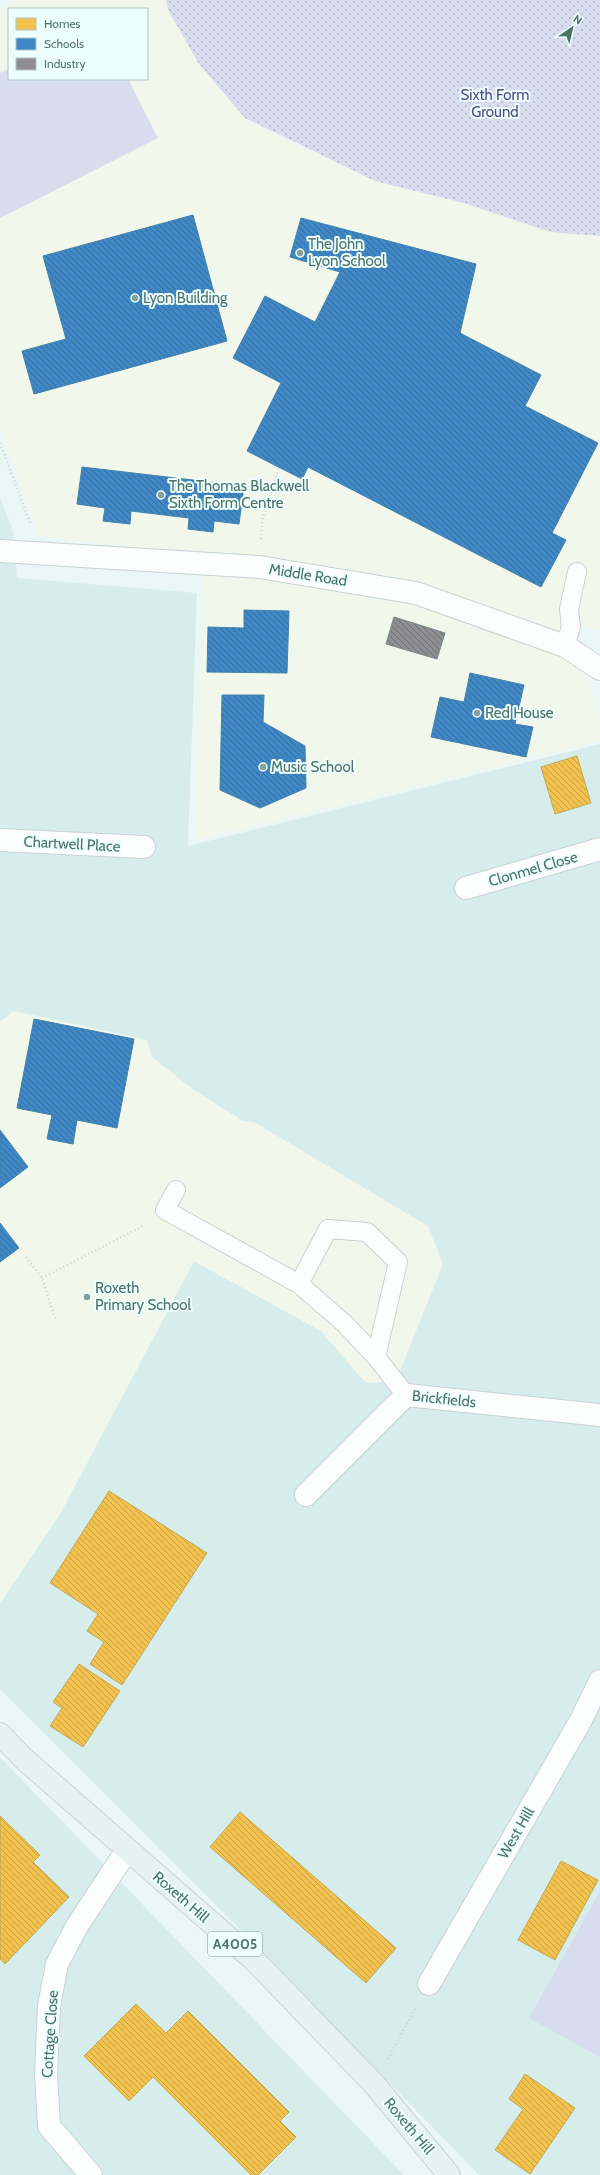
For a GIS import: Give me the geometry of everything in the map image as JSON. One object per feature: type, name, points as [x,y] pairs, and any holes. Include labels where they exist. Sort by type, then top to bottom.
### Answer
[{"type":"main road","name":"Roxeth Hill","points":[[0,1734],[24,1759],[254,1960],[374,2084],[449,2175]]},
{"type":"street","name":"Middle Road","points":[[0,551],[42,555],[259,567],[416,593],[565,646],[600,669]]},
{"type":"street","name":"Chartwell Place","points":[[0,840],[144,847]]},
{"type":"street","name":"Clonmel Close","points":[[466,888],[600,849]]},
{"type":"street","name":"Brickfields","points":[[306,1495],[406,1395],[600,1415]]},
{"type":"street","name":"West Hill","points":[[429,1984],[581,1720],[600,1681]]},
{"type":"street","name":"Cottage Close","points":[[91,2175],[49,2126],[46,2074],[49,2006],[57,1964],[77,1926],[127,1850]]},
{"type":"lane","points":[[565,646],[571,627],[569,609],[577,572]]},
{"type":"lane","points":[[176,1190],[166,1210],[299,1284],[345,1324],[376,1357],[406,1395]]},
{"type":"lane","points":[[299,1284],[328,1229],[367,1232],[398,1262],[376,1357]]},
{"type":"path","points":[[0,443],[42,555]]},
{"type":"path","points":[[259,567],[262,521],[279,467]]},
{"type":"path","points":[[42,1278],[147,1224]]},
{"type":"path","points":[[26,1257],[42,1278],[56,1321]]},
{"type":"path","points":[[374,2084],[429,1984]]},
{"type":"shaded area","name":"The John Lyon School","points":[[16,0],[600,0],[600,630],[574,623],[600,722],[600,741],[196,840],[203,555],[38,536],[0,427],[0,11]]},
{"type":"shaded area","points":[[0,497],[13,531],[17,578],[197,593],[188,846],[600,744],[600,2175],[479,2175],[219,1908],[0,1689],[0,1603],[60,1514],[194,1261],[321,1331],[366,1383],[254,1122],[243,1121],[192,1089],[152,1057],[14,1011],[0,1022]]},
{"type":"shaded area","name":"Roxeth Primary School","points":[[14,1011],[147,1040],[152,1057],[192,1089],[243,1121],[254,1122],[428,1226],[443,1264],[396,1381],[366,1383],[321,1331],[194,1261],[60,1514],[0,1603],[0,1022]]},
{"type":"shaded area","points":[[0,1757],[404,2175],[0,2175]]},
{"type":"green space","name":"Sixth Form Ground","points":[[166,0],[600,0],[600,236],[550,232],[464,203],[375,181],[245,118],[199,64],[168,10]]},
{"type":"green space","points":[[8,69],[8,80],[129,80],[158,138],[0,218],[0,73]]},
{"type":"green space","points":[[600,1891],[600,2057],[529,2018]]},
{"type":"building: Homes","points":[[577,756],[591,803],[555,814],[541,767]]},
{"type":"building: Homes","points":[[109,1491],[207,1553],[122,1685],[90,1664],[104,1642],[87,1631],[98,1614],[50,1583]]},
{"type":"building: Homes","points":[[79,1664],[120,1691],[83,1747],[50,1726],[62,1708],[53,1702]]},
{"type":"building: Homes","points":[[240,1812],[396,1948],[366,1983],[210,1847]]},
{"type":"building: Homes","points":[[0,1816],[40,1855],[33,1862],[69,1897],[5,1964],[0,1959]]},
{"type":"building: Homes","points":[[561,1861],[598,1880],[555,1960],[518,1940]]},
{"type":"building: Homes","points":[[136,2004],[166,2033],[188,2011],[289,2112],[280,2121],[296,2137],[258,2175],[251,2175],[153,2077],[129,2101],[84,2056]]},
{"type":"building: Homes","points":[[525,2074],[575,2108],[530,2174],[495,2150],[523,2109],[509,2099]]},
{"type":"building: Schools","name":"Lyon Building","points":[[193,215],[227,341],[34,394],[22,351],[66,339],[43,256]]},
{"type":"building: Schools","points":[[301,218],[476,264],[460,333],[541,375],[525,406],[598,443],[552,533],[566,540],[541,587],[308,467],[302,479],[247,451],[281,383],[233,358],[265,296],[315,322],[340,272],[290,257]]},
{"type":"building: Schools","name":"The Thomas Blackwell Sixth Form Centre","points":[[82,467],[244,486],[239,524],[214,521],[213,532],[188,529],[189,518],[131,511],[130,524],[103,521],[105,508],[77,504]]},
{"type":"building: Schools","points":[[244,610],[289,611],[287,673],[207,672],[208,627],[244,628]]},
{"type":"building: Schools","name":"Red House","points":[[470,673],[524,685],[515,724],[533,727],[526,757],[431,737],[440,697],[464,702]]},
{"type":"building: Schools","name":"Music School","points":[[222,695],[264,695],[263,722],[305,746],[306,788],[260,808],[220,790]]},
{"type":"building: Schools","points":[[34,1019],[134,1039],[117,1128],[77,1120],[73,1144],[47,1139],[52,1115],[17,1108]]},
{"type":"building: Schools","points":[[0,1130],[28,1167],[0,1188]]},
{"type":"building: Schools","points":[[0,1223],[19,1248],[0,1262]]},
{"type":"building: Industry","points":[[394,617],[445,633],[437,659],[386,644]]},
{"type":"place","name":"The John Lyon School","points":[[300,253]]},
{"type":"place","name":"Lyon Building","points":[[135,298]]},
{"type":"place","name":"The Thomas Blackwell Sixth Form Centre","points":[[161,495]]},
{"type":"place","name":"Red House","points":[[477,713]]},
{"type":"place","name":"Music School","points":[[263,767]]},
{"type":"place","name":"Roxeth Primary School","points":[[87,1297]]}]
